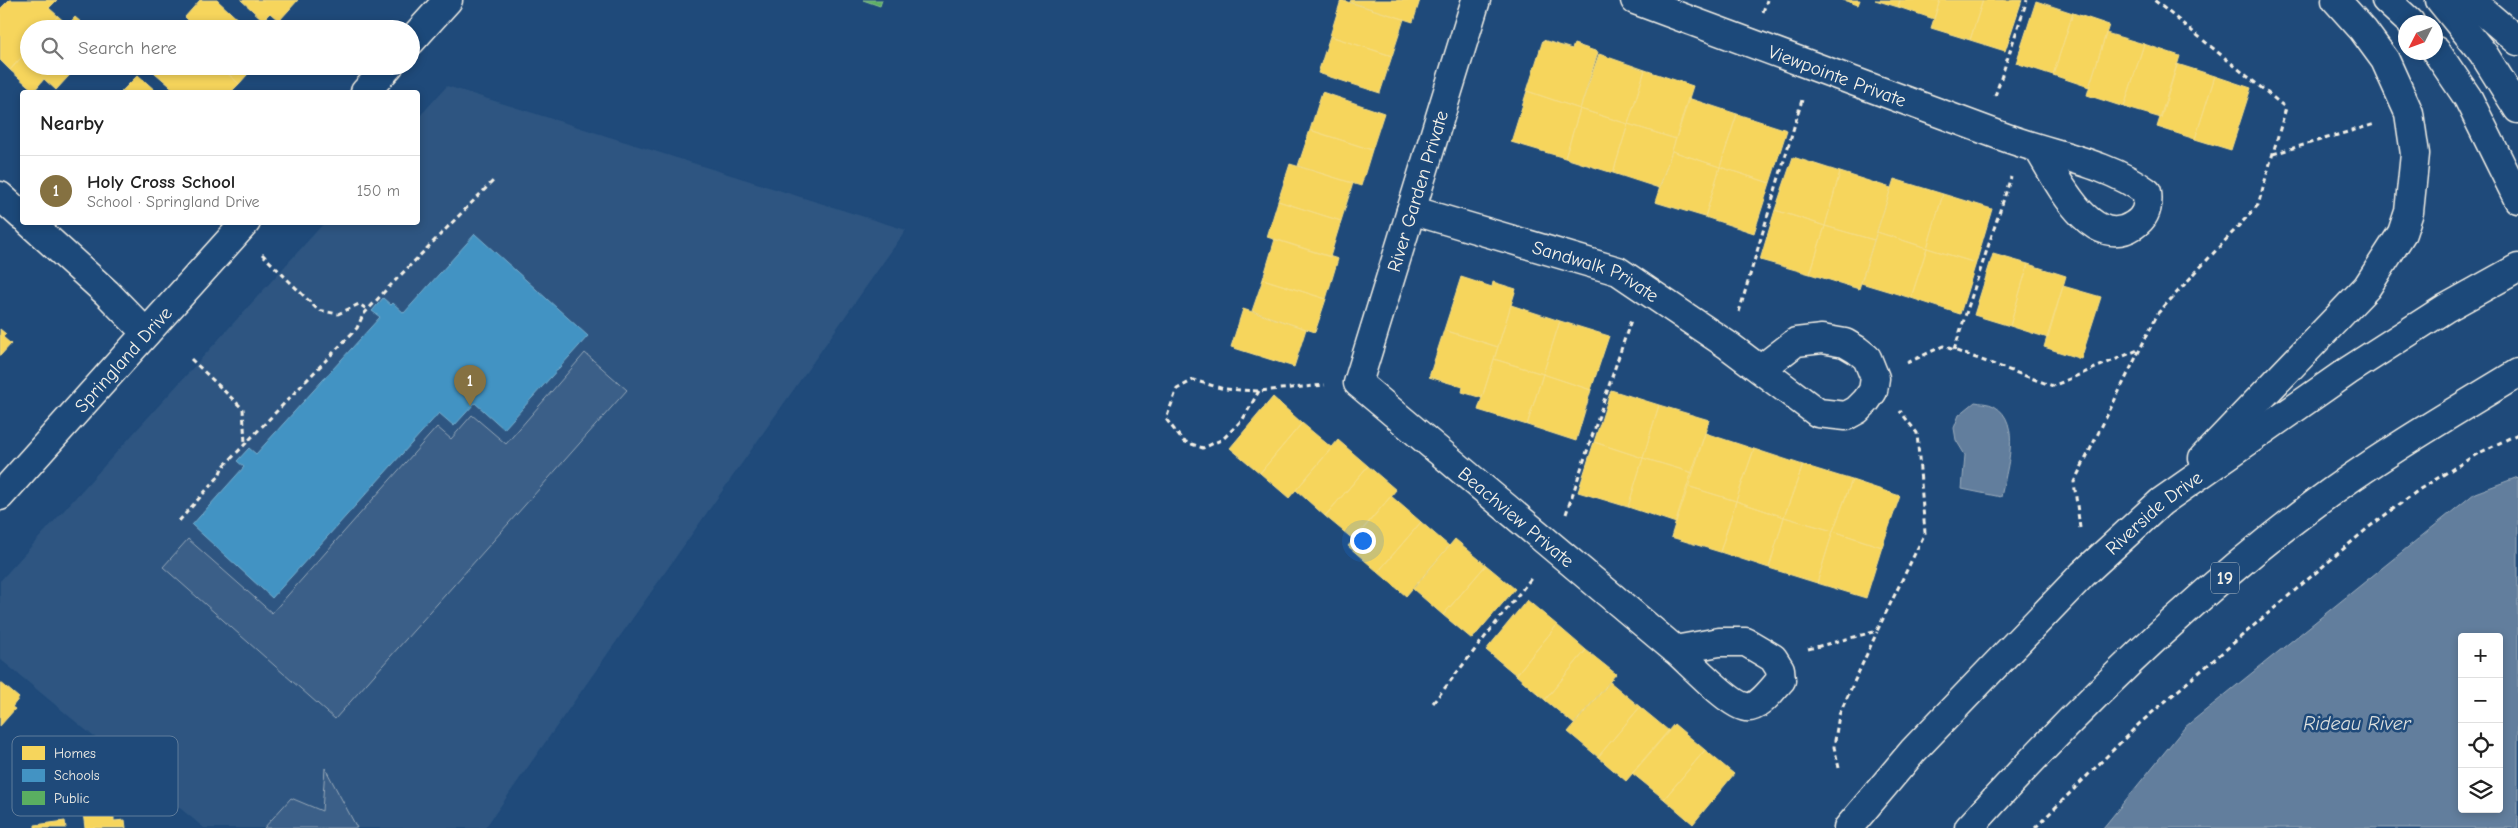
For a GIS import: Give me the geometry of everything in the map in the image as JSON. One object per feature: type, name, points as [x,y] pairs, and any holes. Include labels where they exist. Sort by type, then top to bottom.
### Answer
[{"type":"street","points":[[420,31],[448,0]]},
{"type":"street","name":"River Garden Private","points":[[1358,383],[1476,0]]},
{"type":"street","name":"Viewpointe Private","points":[[1636,0],[2030,147]]},
{"type":"street","points":[[2161,502],[2367,287],[2402,232],[2409,212],[2415,154],[2409,113],[2385,60],[2363,30],[2336,0]]},
{"type":"street","points":[[2386,0],[2402,15]]},
{"type":"street","points":[[2440,0],[2483,53],[2518,109]]},
{"type":"street","points":[[2470,0],[2518,41]]},
{"type":"street","points":[[2442,60],[2468,98],[2518,199]]},
{"type":"street","points":[[367,90],[381,75]]},
{"type":"street","points":[[0,196],[20,214]]},
{"type":"street","name":"Sandwalk Private","points":[[1411,210],[1618,271],[1729,346],[1818,413],[1831,416],[1846,416],[1857,410],[1873,391],[1875,378]]},
{"type":"street","points":[[32,225],[107,293],[146,334]]},
{"type":"street","name":"Springland Drive","points":[[0,496],[243,227]]},
{"type":"street","name":"Riverside Drive","points":[[1848,828],[1913,751],[2084,574],[2161,502],[2348,371],[2446,308],[2518,268]]},
{"type":"street","points":[[1761,369],[1796,342],[1822,338],[1845,344],[1857,350],[1867,358],[1875,378]]},
{"type":"street","name":"19","points":[[1969,828],[2053,736],[2086,704],[2133,659],[2260,547],[2347,480],[2518,373]]},
{"type":"street","name":"Beachview Private","points":[[1358,383],[1553,550],[1675,650],[1731,700],[1746,707],[1756,706],[1781,680],[1780,669],[1773,658]]},
{"type":"street","points":[[1675,650],[1737,640],[1746,642],[1773,658]]},
{"type":"path","points":[[1984,130],[2027,0]]},
{"type":"path","points":[[2084,574],[2074,482],[2158,313],[2258,206],[2286,108],[2154,0]]},
{"type":"path","points":[[1729,346],[1813,66]]},
{"type":"path","points":[[2273,154],[2380,123]]},
{"type":"path","points":[[1954,350],[2030,147]]},
{"type":"path","points":[[179,521],[245,443],[357,328],[368,310],[494,180]]},
{"type":"path","points":[[243,227],[318,310],[338,314],[359,304],[368,310]]},
{"type":"path","points":[[1433,703],[1553,550],[1642,286]]},
{"type":"path","points":[[1839,768],[1834,747],[1839,715],[1877,631],[1926,533],[1916,433],[1875,378],[1943,346],[2053,386],[2141,348]]},
{"type":"path","points":[[191,359],[243,409],[245,443]]},
{"type":"path","points":[[1259,391],[1243,419],[1223,439],[1203,448],[1183,441],[1166,419],[1177,389],[1193,380],[1224,389],[1259,391],[1358,383]]},
{"type":"path","points":[[2035,828],[2147,717],[2369,527],[2420,489],[2477,454],[2518,434]]},
{"type":"path","points":[[1773,658],[1877,631]]},
{"type":"shaded area","points":[[447,86],[906,230],[485,828],[204,828],[178,806],[178,736],[93,736],[0,659],[0,581],[322,225],[420,225],[420,116]]},
{"type":"shaded area","points":[[585,353],[627,390],[335,719],[163,567],[188,539],[272,613],[437,427],[451,439],[472,415],[506,444]]},
{"type":"shaded area","points":[[325,768],[357,828],[264,828],[291,798],[322,811]]},
{"type":"water","points":[[1975,402],[1994,406],[2003,413],[2008,423],[2010,435],[2009,461],[2001,497],[1962,489],[1965,455],[1956,440],[1954,428],[1959,415]]},
{"type":"water","name":"Rideau River","points":[[2518,477],[2518,828],[2103,828],[2185,727],[2475,493]]},
{"type":"building: Homes","points":[[9,0],[57,0],[49,8],[58,16],[55,20],[20,20],[20,59],[10,70],[0,60],[0,9]]},
{"type":"building: Homes","points":[[200,0],[217,0],[239,20],[188,20],[185,17]]},
{"type":"building: Homes","points":[[241,0],[298,0],[280,20],[270,13],[263,20]]},
{"type":"building: Homes","points":[[1341,0],[1404,19],[1392,56],[1330,36]]},
{"type":"building: Homes","points":[[1351,0],[1420,0],[1413,22],[1350,2]]},
{"type":"building: Homes","points":[[1843,0],[1860,0],[1858,5]]},
{"type":"building: Homes","points":[[1875,0],[1900,0],[1898,7]]},
{"type":"building: Homes","points":[[1900,0],[1940,0],[1934,19],[1898,7]]},
{"type":"building: Homes","points":[[1940,0],[1983,0],[1970,40],[1931,28]]},
{"type":"building: Homes","points":[[1983,0],[2022,0],[2005,51],[1970,40]]},
{"type":"building: Homes","points":[[2036,1],[2073,13],[2053,75],[2016,63]]},
{"type":"building: Homes","points":[[2073,13],[2109,25],[2089,87],[2053,75]]},
{"type":"building: Homes","points":[[58,16],[62,20],[55,20]]},
{"type":"building: Homes","points":[[2106,33],[2144,44],[2124,107],[2087,95]]},
{"type":"building: Homes","points":[[1330,36],[1392,56],[1380,93],[1318,73]]},
{"type":"building: Homes","points":[[1543,40],[1572,49],[1574,44],[1598,52],[1580,109],[1527,91]]},
{"type":"building: Homes","points":[[2144,44],[2180,56],[2161,118],[2124,107]]},
{"type":"building: Homes","points":[[1599,54],[1645,70],[1628,124],[1580,109]]},
{"type":"building: Homes","points":[[20,59],[20,75],[70,75],[56,90],[44,79],[33,90],[10,70]]},
{"type":"building: Homes","points":[[2177,64],[2215,76],[2195,139],[2157,127]]},
{"type":"building: Homes","points":[[1645,70],[1693,86],[1676,139],[1628,124]]},
{"type":"building: Homes","points":[[138,75],[155,90],[123,90]]},
{"type":"building: Homes","points":[[157,75],[230,75],[239,84],[233,90],[190,90],[187,88],[185,90],[175,90]]},
{"type":"building: Homes","points":[[230,75],[247,75],[239,84]]},
{"type":"building: Homes","points":[[2215,76],[2251,88],[2231,150],[2195,139]]},
{"type":"building: Homes","points":[[1527,91],[1580,109],[1565,158],[1511,142]]},
{"type":"building: Homes","points":[[1322,92],[1384,113],[1372,150],[1310,130]]},
{"type":"building: Homes","points":[[1688,98],[1737,114],[1720,167],[1672,151]]},
{"type":"building: Homes","points":[[1580,109],[1628,124],[1613,173],[1565,158]]},
{"type":"building: Homes","points":[[1737,114],[1787,130],[1770,183],[1720,167]]},
{"type":"building: Homes","points":[[1628,124],[1676,139],[1659,188],[1613,173]]},
{"type":"building: Homes","points":[[1310,130],[1372,150],[1361,186],[1298,166]]},
{"type":"building: Homes","points":[[1672,151],[1720,167],[1705,217],[1655,202]]},
{"type":"building: Homes","points":[[1793,157],[1840,172],[1825,226],[1775,210]]},
{"type":"building: Homes","points":[[1290,164],[1353,183],[1341,221],[1278,201]]},
{"type":"building: Homes","points":[[1720,167],[1770,183],[1754,233],[1705,217]]},
{"type":"building: Homes","points":[[1840,172],[1891,188],[1874,240],[1825,226]]},
{"type":"building: Homes","points":[[1894,179],[1943,194],[1927,248],[1877,232]]},
{"type":"building: Homes","points":[[1943,194],[1992,209],[1976,263],[1927,248]]},
{"type":"building: Homes","points":[[1278,201],[1341,221],[1330,257],[1267,237]]},
{"type":"building: Homes","points":[[1775,210],[1825,226],[1810,274],[1760,260]]},
{"type":"building: Homes","points":[[1825,226],[1874,240],[1859,289],[1810,274]]},
{"type":"building: Homes","points":[[1877,232],[1927,248],[1911,298],[1861,283]]},
{"type":"building: Homes","points":[[1275,239],[1338,259],[1326,299],[1263,279]]},
{"type":"building: Homes","points":[[1927,248],[1976,263],[1960,314],[1911,298]]},
{"type":"building: Homes","points":[[1993,254],[2028,264],[2010,326],[1974,315]]},
{"type":"building: Homes","points":[[2028,264],[2066,276],[2048,338],[2010,326]]},
{"type":"building: Homes","points":[[1461,277],[1492,287],[1493,282],[1516,289],[1498,347],[1444,330]]},
{"type":"building: Homes","points":[[1263,279],[1326,299],[1315,332],[1252,311]]},
{"type":"building: Homes","points":[[2063,286],[2101,297],[2081,359],[2044,347]]},
{"type":"building: Homes","points":[[1511,305],[1560,321],[1543,374],[1494,359]]},
{"type":"building: Homes","points":[[1243,309],[1306,329],[1294,367],[1231,347]]},
{"type":"building: Homes","points":[[1560,321],[1609,336],[1591,390],[1543,374]]},
{"type":"building: Homes","points":[[0,329],[6,334],[3,337],[11,344],[0,356]]},
{"type":"building: Homes","points":[[1444,330],[1498,347],[1482,398],[1462,392],[1463,387],[1429,377]]},
{"type":"building: Homes","points":[[1494,359],[1543,374],[1527,425],[1478,410]]},
{"type":"building: Homes","points":[[1543,374],[1591,390],[1576,441],[1527,425]]},
{"type":"building: Homes","points":[[1611,390],[1659,405],[1643,458],[1594,442]]},
{"type":"building: Homes","points":[[1273,397],[1302,423],[1260,473],[1230,448]]},
{"type":"building: Homes","points":[[1659,405],[1709,420],[1693,473],[1643,458]]},
{"type":"building: Homes","points":[[1302,423],[1332,448],[1289,498],[1260,473]]},
{"type":"building: Homes","points":[[1705,433],[1754,449],[1736,501],[1687,486]]},
{"type":"building: Homes","points":[[1338,440],[1368,466],[1325,516],[1296,490]]},
{"type":"building: Homes","points":[[1594,442],[1643,458],[1628,507],[1578,492]]},
{"type":"building: Homes","points":[[1754,449],[1803,465],[1784,517],[1736,501]]},
{"type":"building: Homes","points":[[1643,458],[1693,473],[1676,523],[1628,507]]},
{"type":"building: Homes","points":[[1803,465],[1852,480],[1833,531],[1784,517]]},
{"type":"building: Homes","points":[[1368,466],[1396,490],[1354,540],[1325,516]]},
{"type":"building: Homes","points":[[1852,480],[1900,496],[1882,547],[1833,531]]},
{"type":"building: Homes","points":[[1687,486],[1736,501],[1720,552],[1671,537]]},
{"type":"building: Homes","points":[[1391,496],[1421,522],[1378,572],[1348,546]]},
{"type":"building: Homes","points":[[1736,501],[1784,517],[1769,568],[1720,552]]},
{"type":"building: Homes","points":[[1784,517],[1833,531],[1817,583],[1769,568]]},
{"type":"building: Homes","points":[[1421,522],[1449,546],[1406,596],[1378,572]]},
{"type":"building: Homes","points":[[1833,531],[1882,547],[1866,598],[1817,583]]},
{"type":"building: Homes","points":[[1455,539],[1486,565],[1443,615],[1413,589]]},
{"type":"building: Homes","points":[[1486,565],[1515,589],[1472,639],[1443,615]]},
{"type":"building: Homes","points":[[1527,600],[1557,625],[1516,675],[1486,650]]},
{"type":"building: Homes","points":[[1557,625],[1586,650],[1545,700],[1516,675]]},
{"type":"building: Homes","points":[[1586,650],[1616,674],[1574,724],[1545,700]]},
{"type":"building: Homes","points":[[0,682],[19,698],[12,707],[15,709],[0,726]]},
{"type":"building: Homes","points":[[1610,682],[1640,707],[1598,757],[1568,732]]},
{"type":"building: Homes","points":[[1640,707],[1669,731],[1626,781],[1598,757]]},
{"type":"building: Homes","points":[[1674,724],[1705,750],[1664,799],[1632,773]]},
{"type":"building: Homes","points":[[1705,750],[1734,774],[1693,824],[1664,799]]},
{"type":"building: Homes","points":[[83,816],[110,816],[114,817],[114,821],[125,820],[126,828],[85,828]]},
{"type":"building: Homes","points":[[65,821],[66,828],[35,828],[35,825]]},
{"type":"building: Schools","points":[[475,234],[588,336],[504,429],[475,403],[454,426],[439,413],[272,598],[192,525],[244,467],[237,461],[249,448],[256,454],[380,317],[372,311],[383,298],[391,305],[393,303],[404,313]]},
{"type":"building: Public","points":[[863,0],[882,0],[880,6]]},
{"type":"place","name":"Holy Cross School","points":[[470,406]]}]
